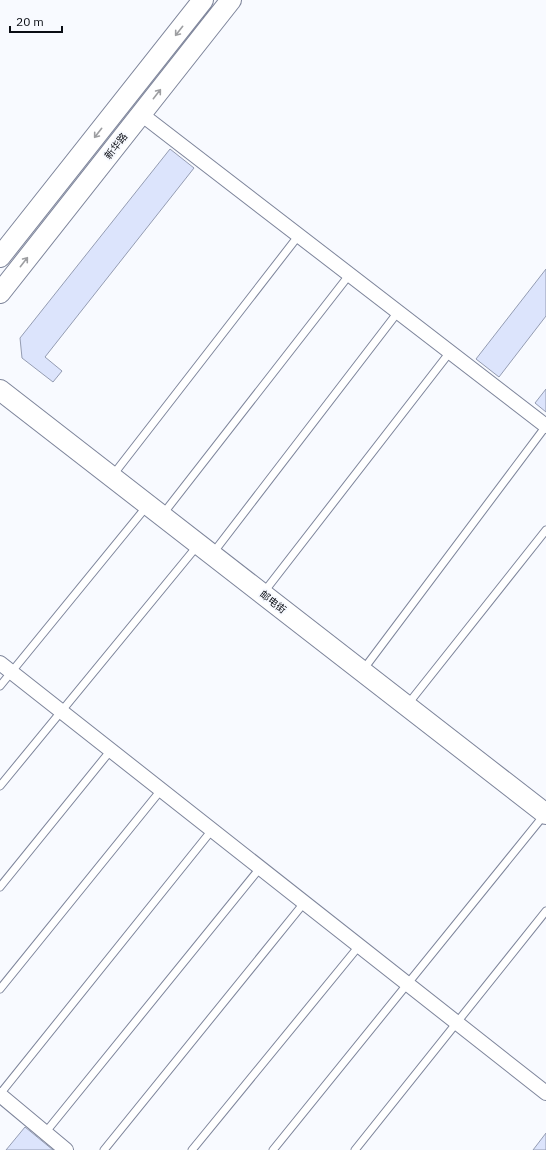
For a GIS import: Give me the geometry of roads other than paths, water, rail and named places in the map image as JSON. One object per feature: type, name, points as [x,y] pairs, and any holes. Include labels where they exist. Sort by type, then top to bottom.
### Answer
[{"type":"main road","points":[[0,257],[203,0]]},
{"type":"main road","name":"新华路","points":[[0,293],[231,0]]},
{"type":"main road","name":"邮电街","points":[[0,390],[546,814]]},
{"type":"street","points":[[142,114],[546,426]]},
{"type":"street","points":[[0,663],[546,1093]]},
{"type":"street","points":[[0,1094],[66,1150]]},
{"type":"lane","points":[[111,477],[298,235]]},
{"type":"lane","points":[[0,686],[155,510],[350,274]]},
{"type":"lane","points":[[0,786],[62,712],[205,549],[398,312]]},
{"type":"lane","points":[[262,594],[450,352]]},
{"type":"lane","points":[[362,671],[546,426]]},
{"type":"lane","points":[[406,706],[546,530]]},
{"type":"lane","points":[[0,887],[111,750]]},
{"type":"lane","points":[[0,989],[161,790]]},
{"type":"lane","points":[[273,1150],[546,814]]},
{"type":"lane","points":[[0,1094],[212,830]]},
{"type":"lane","points":[[45,1133],[260,868]]},
{"type":"lane","points":[[104,1150],[304,903]]},
{"type":"lane","points":[[355,1150],[546,911]]},
{"type":"lane","points":[[192,1150],[359,946]]}]
